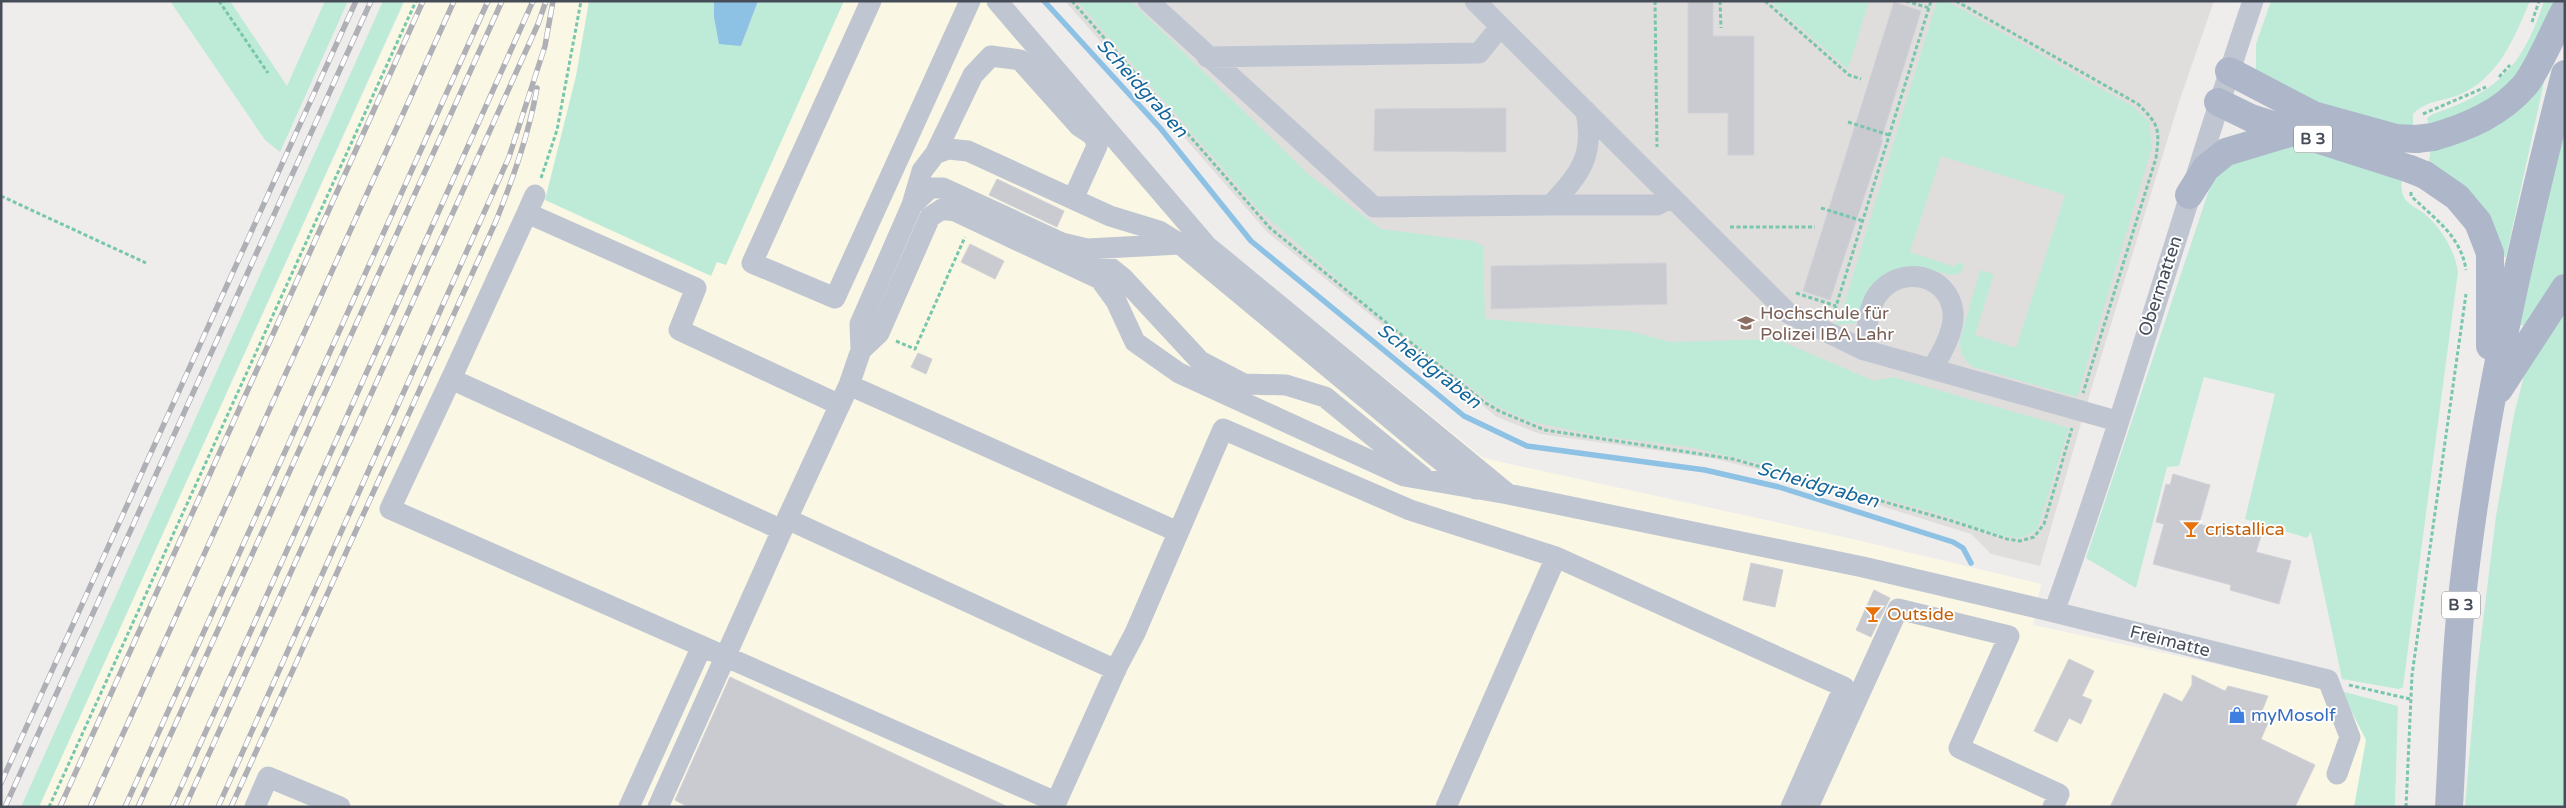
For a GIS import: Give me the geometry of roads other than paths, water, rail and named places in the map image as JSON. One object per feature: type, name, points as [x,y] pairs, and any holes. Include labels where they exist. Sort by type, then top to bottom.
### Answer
[{"type":"main road","name":"B 3","points":[[2229,71],[2313,115],[2396,138],[2423,131],[2462,129],[2489,116],[2525,84],[2565,10]]},
{"type":"main road","name":"B 3","points":[[2449,807],[2461,608],[2489,405],[2534,195],[2565,74]]},
{"type":"main road","name":"B 3","points":[[2218,102],[2251,118],[2415,177],[2457,197],[2478,222],[2490,253],[2489,405]]},
{"type":"main road","points":[[2189,195],[2206,168],[2226,152],[2293,132]]},
{"type":"main road","name":"B 3","points":[[2489,405],[2565,288]]},
{"type":"street","points":[[871,1],[752,263],[835,298],[970,1]]},
{"type":"street","points":[[997,1],[1207,246],[1508,494]]},
{"type":"street","points":[[1148,1],[1207,57],[1374,207],[1657,205],[1672,197]]},
{"type":"street","points":[[1474,1],[1788,313],[1864,350],[2117,421]]},
{"type":"street","name":"Obermatten","points":[[2054,612],[2117,421],[2218,102],[2253,1]]},
{"type":"street","points":[[1207,57],[1479,53],[1500,27]]},
{"type":"street","points":[[658,807],[849,385],[861,350],[860,324],[912,205],[922,171],[935,154],[973,74],[991,56],[1020,60],[1079,126],[1094,136],[1097,146],[1073,199]]},
{"type":"street","points":[[1551,205],[1577,177],[1586,157],[1590,133],[1586,112]]},
{"type":"street","points":[[935,154],[948,149],[968,152],[1110,216],[1159,230],[1180,244],[1475,489]]},
{"type":"street","points":[[912,205],[930,188],[943,188],[1062,243],[1087,250],[1180,244]]},
{"type":"street","points":[[840,404],[679,330],[696,288],[531,204],[390,509],[1055,804],[1116,670],[1135,634],[1223,429],[1410,510],[1556,557],[1844,686],[1791,807]]},
{"type":"street","name":"Freimatte","points":[[861,350],[880,333],[930,217],[942,210],[955,211],[1100,279],[1116,301],[1134,342],[1179,373],[1404,476],[1429,482],[1508,494],[1862,567],[2054,612],[2328,680],[2350,737],[2337,774]]},
{"type":"street","points":[[1087,250],[1123,278],[1200,361],[1244,384],[1286,385],[1325,397],[1429,482]]},
{"type":"street","points":[[1864,350],[1873,303],[1887,285],[1898,279],[1908,277],[1936,282],[1949,293],[1953,323],[1932,369]]},
{"type":"street","points":[[451,379],[1116,670]]},
{"type":"street","points":[[849,385],[1178,532]]},
{"type":"street","points":[[1446,807],[1556,557]]},
{"type":"street","points":[[1808,807],[1898,609],[2009,636],[1959,748],[2058,794],[2053,807]]},
{"type":"street","points":[[629,807],[702,646]]},
{"type":"street","points":[[255,807],[268,777],[280,780],[340,807]]},
{"type":"water","points":[[714,1],[758,1],[741,46],[719,44],[714,17]]},
{"type":"waterway","name":"Scheidgraben","points":[[1044,1],[1161,129],[1251,241],[1464,416],[1527,446],[1705,470],[1779,487],[1953,542],[1963,548],[1971,563]]},
{"type":"railway","points":[[1,783],[356,1]]},
{"type":"railway","points":[[5,807],[371,1]]},
{"type":"railway","points":[[60,807],[423,1]]},
{"type":"railway","points":[[90,807],[454,1]]},
{"type":"railway","points":[[125,807],[488,1]]},
{"type":"railway","points":[[138,807],[502,1]]},
{"type":"railway","points":[[172,807],[533,1]]},
{"type":"railway","points":[[185,807],[538,24],[546,1]]},
{"type":"railway","points":[[218,807],[509,157],[545,46],[553,1]]},
{"type":"railway","points":[[231,807],[496,221],[520,156],[537,88]]},
{"type":"place","name":"Hochschule für Polizei IBA Lahr","points":[[1746,323]]},
{"type":"place","name":"cristallica","points":[[2191,529]]},
{"type":"place","name":"Outside","points":[[1873,614]]},
{"type":"place","name":"myMosolf","points":[[2237,715]]}]
